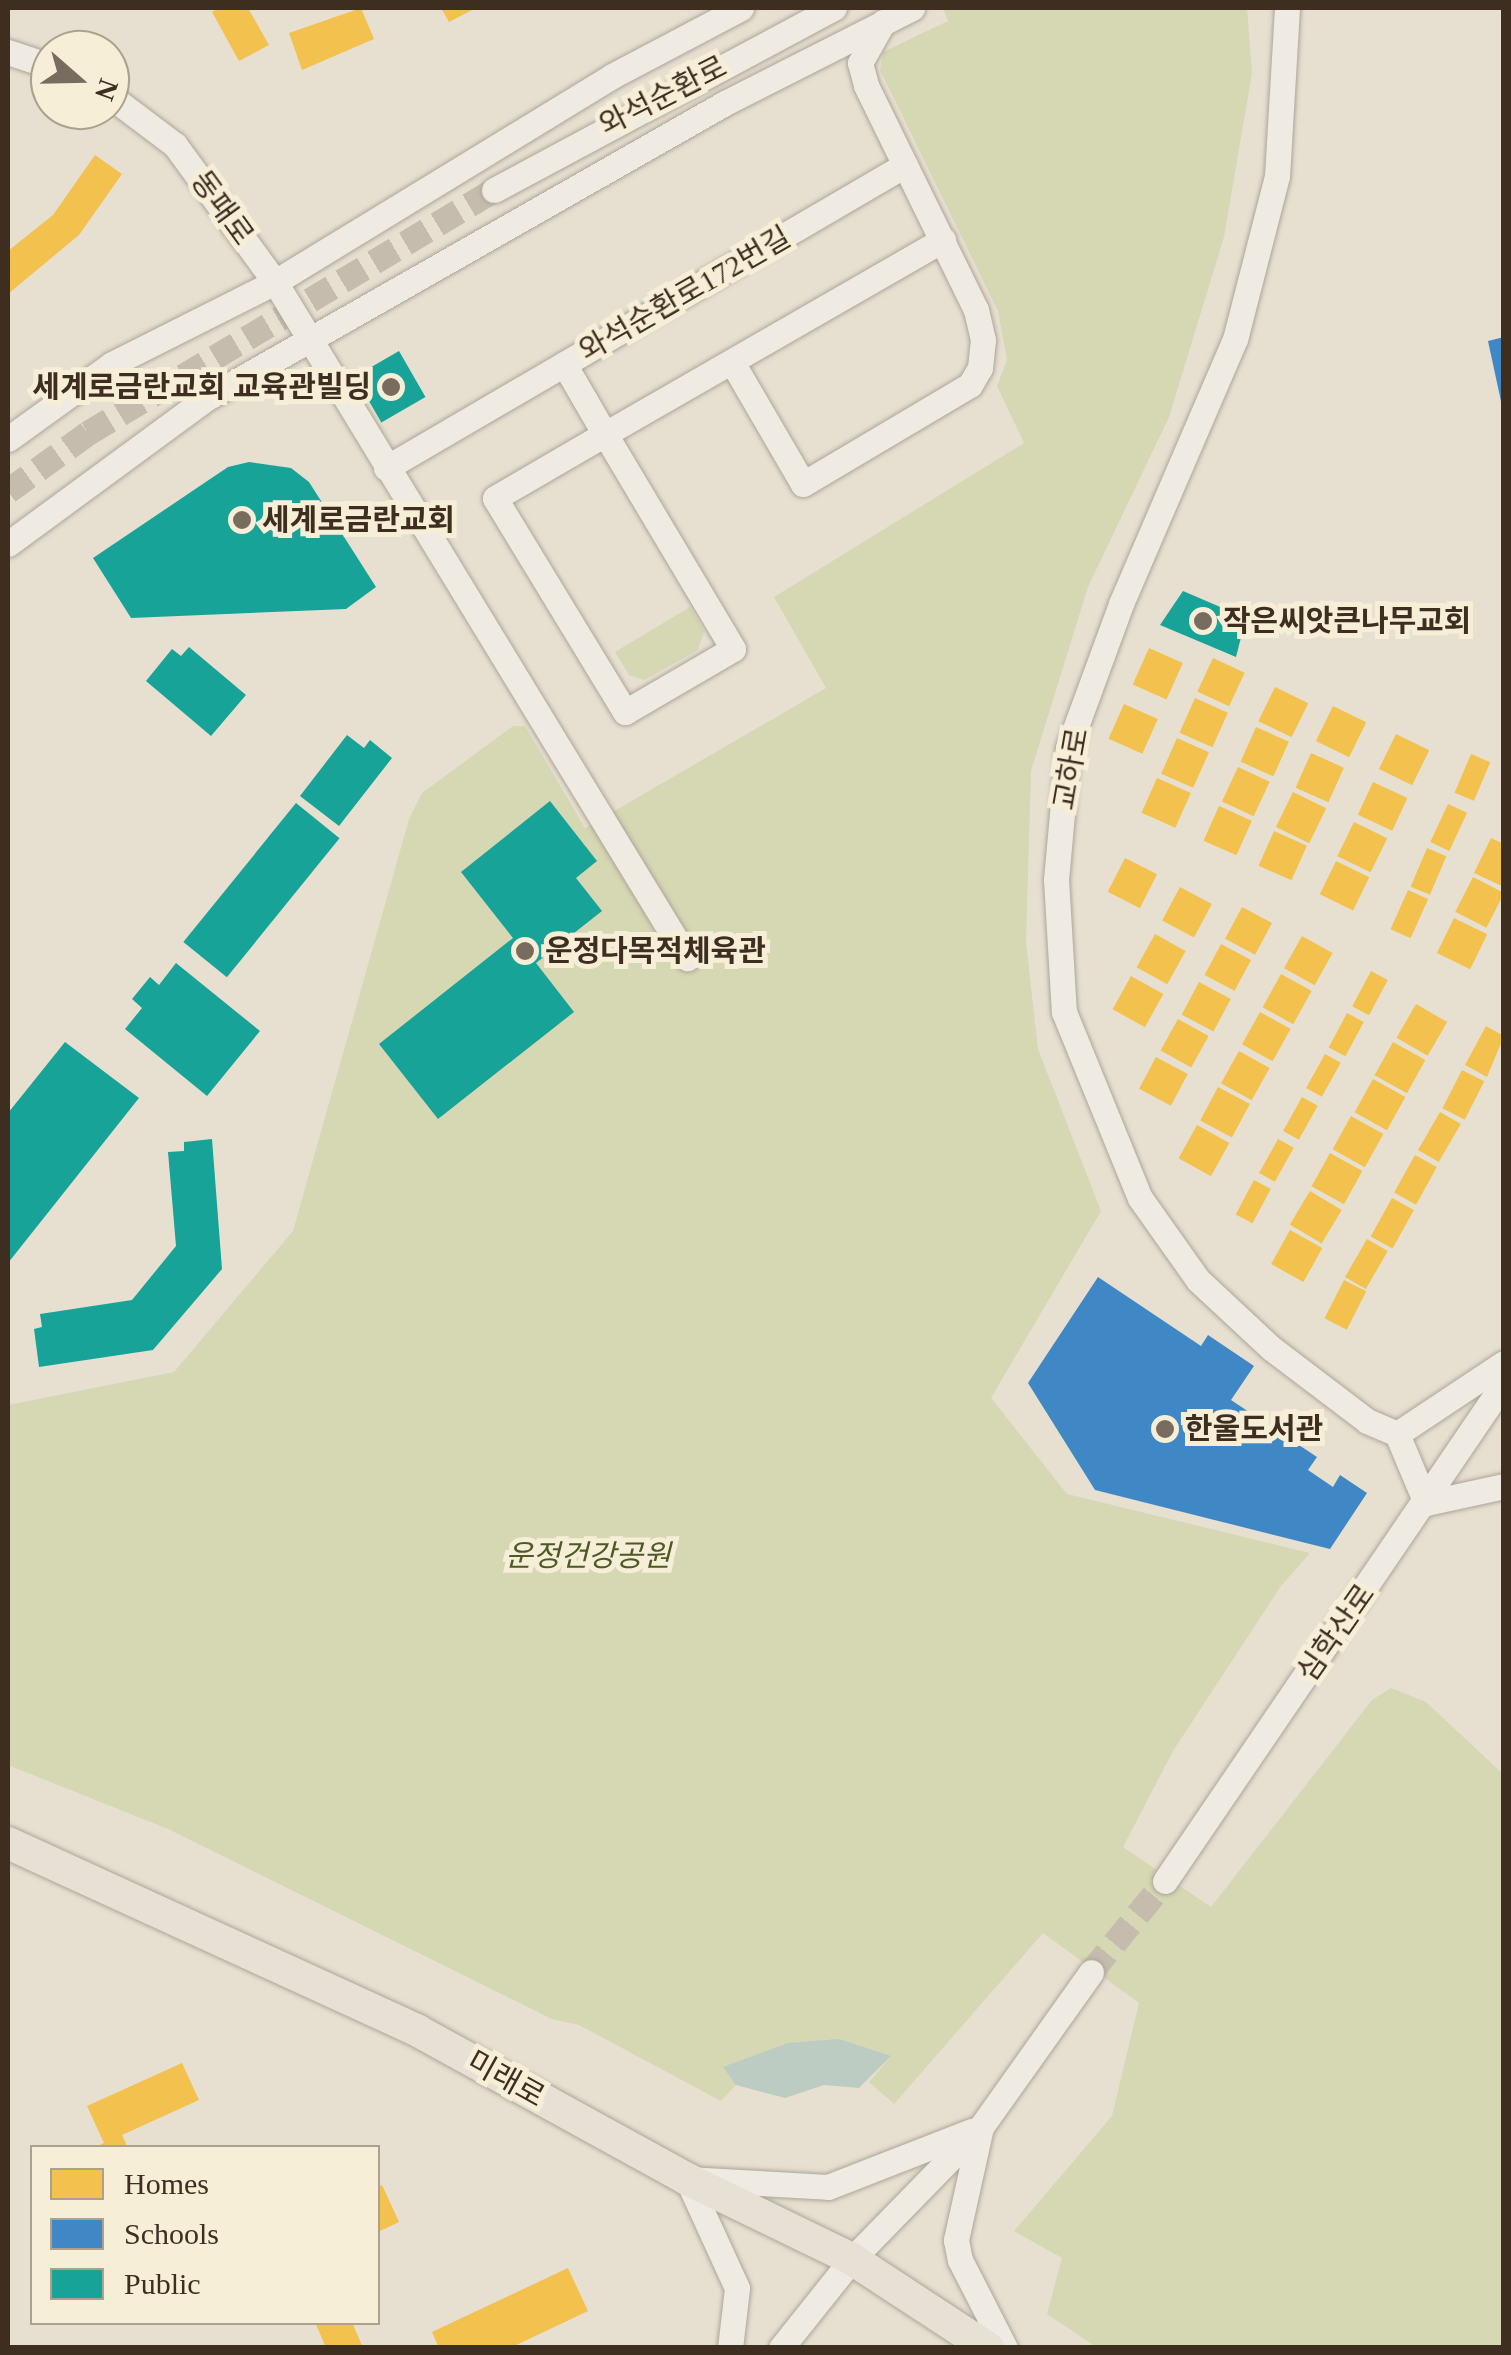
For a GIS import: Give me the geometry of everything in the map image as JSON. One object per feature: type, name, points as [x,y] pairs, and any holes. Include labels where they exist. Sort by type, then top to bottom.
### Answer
[{"type":"main road","name":"미래로","points":[[8,1843],[368,2005],[687,2178],[852,2259],[988,2348]]},
{"type":"street","points":[[8,439],[112,364],[275,282],[612,76],[741,8]]},
{"type":"street","name":"와석순환로","points":[[494,190],[834,8]]},
{"type":"street","points":[[8,544],[207,398],[806,60],[912,8]]},
{"type":"street","name":"교하로","points":[[1287,8],[1278,176],[1234,339],[1120,604],[1068,748],[1056,879],[1064,1012],[1140,1198],[1198,1280],[1272,1348],[1367,1420],[1397,1434]]},
{"type":"street","points":[[732,362],[803,484],[970,385],[980,368],[983,340],[976,310],[866,85],[860,63],[884,21]]},
{"type":"street","points":[[806,60],[840,62],[866,85]]},
{"type":"street","name":"동패로","points":[[130,111],[175,145],[275,282],[310,342]]},
{"type":"street","name":"와석순환로172번길","points":[[386,468],[905,165]]},
{"type":"street","points":[[564,364],[606,434],[733,649],[625,712],[496,498],[606,434],[943,240]]},
{"type":"street","points":[[310,342],[687,958]]},
{"type":"street","points":[[1504,1363],[1397,1434],[1426,1503],[1504,1486]]},
{"type":"street","name":"심학산로","points":[[1165,1882],[1504,1383]]},
{"type":"street","points":[[781,2348],[852,2259],[981,2127],[1091,1972]]},
{"type":"street","points":[[730,2348],[737,2288],[687,2178],[828,2187],[981,2127]]},
{"type":"street","points":[[981,2127],[956,2240],[964,2270],[1005,2348]]},
{"type":"green space","name":"운정건강공원","points":[[943,8],[1247,8],[1252,73],[1224,237],[1169,417],[1088,587],[1031,771],[1026,942],[1038,1049],[1101,1211],[991,1398],[1067,1494],[1310,1553],[1281,1586],[1173,1751],[1123,1847],[1211,1907],[1372,1700],[1391,1688],[1426,1702],[1503,1774],[1503,2347],[1096,2347],[1047,2314],[1062,2258],[1014,2231],[1112,2116],[1139,2003],[1043,1933],[894,2104],[869,2082],[891,2056],[724,2066],[736,2085],[721,2101],[579,2025],[552,2019],[168,1829],[8,1765],[8,1405],[174,1372],[293,1231],[409,819],[422,793],[513,726],[525,726],[585,828],[826,688],[774,597],[1024,443],[997,386],[1007,360],[998,311],[880,70],[883,52],[948,21]]},
{"type":"green space","points":[[690,607],[704,631],[698,650],[644,680],[629,675],[615,652]]},
{"type":"shaded area","points":[[839,2039],[891,2056],[859,2088],[824,2085],[785,2098],[736,2085],[723,2067],[788,2043]]},
{"type":"building: Homes","points":[[218,8],[248,8],[269,45],[239,61],[212,12]]},
{"type":"building: Homes","points":[[361,8],[374,39],[302,70],[289,33]]},
{"type":"building: Homes","points":[[441,8],[476,8],[449,22]]},
{"type":"building: Homes","points":[[95,155],[122,174],[79,235],[8,294],[8,251],[53,215]]},
{"type":"building: Homes","points":[[1149,648],[1183,663],[1167,700],[1133,685]]},
{"type":"building: Homes","points":[[1213,658],[1245,673],[1229,706],[1197,692]]},
{"type":"building: Homes","points":[[1275,687],[1308,703],[1292,737],[1258,721]]},
{"type":"building: Homes","points":[[1195,698],[1228,713],[1212,747],[1180,733]]},
{"type":"building: Homes","points":[[1124,704],[1158,719],[1142,754],[1109,739]]},
{"type":"building: Homes","points":[[1333,706],[1366,722],[1349,757],[1316,741]]},
{"type":"building: Homes","points":[[1256,727],[1289,742],[1273,776],[1241,762]]},
{"type":"building: Homes","points":[[1396,734],[1429,750],[1412,785],[1379,769]]},
{"type":"building: Homes","points":[[1177,738],[1209,752],[1193,788],[1161,774]]},
{"type":"building: Homes","points":[[1311,753],[1344,768],[1328,802],[1296,788]]},
{"type":"building: Homes","points":[[1471,754],[1490,762],[1474,801],[1455,793]]},
{"type":"building: Homes","points":[[1238,767],[1270,782],[1254,816],[1222,801]]},
{"type":"building: Homes","points":[[1157,778],[1191,793],[1175,828],[1142,813]]},
{"type":"building: Homes","points":[[1373,782],[1407,798],[1392,831],[1358,815]]},
{"type":"building: Homes","points":[[1293,792],[1326,808],[1309,843],[1276,827]]},
{"type":"building: Homes","points":[[1448,804],[1467,813],[1449,851],[1430,842]]},
{"type":"building: Homes","points":[[1219,806],[1252,821],[1236,855],[1204,841]]},
{"type":"building: Homes","points":[[1354,822],[1387,838],[1371,872],[1337,856]]},
{"type":"building: Homes","points":[[1274,831],[1307,846],[1291,880],[1259,866]]},
{"type":"building: Homes","points":[[1491,838],[1504,844],[1504,887],[1474,873]]},
{"type":"building: Homes","points":[[1427,848],[1446,856],[1430,895],[1411,887]]},
{"type":"building: Homes","points":[[1125,858],[1157,874],[1140,908],[1108,892]]},
{"type":"building: Homes","points":[[1336,861],[1369,877],[1353,910],[1320,894]]},
{"type":"building: Homes","points":[[1473,877],[1504,893],[1486,928],[1455,912]]},
{"type":"building: Homes","points":[[1180,887],[1212,904],[1194,937],[1162,921]]},
{"type":"building: Homes","points":[[1408,890],[1428,899],[1411,938],[1391,929]]},
{"type":"building: Homes","points":[[1242,907],[1272,923],[1255,955],[1225,939]]},
{"type":"building: Homes","points":[[1454,918],[1487,934],[1470,969],[1437,953]]},
{"type":"building: Homes","points":[[1155,934],[1186,951],[1167,984],[1137,967]]},
{"type":"building: Homes","points":[[1302,936],[1333,953],[1315,985],[1284,968]]},
{"type":"building: Homes","points":[[1221,944],[1251,960],[1235,991],[1205,975]]},
{"type":"building: Homes","points":[[1371,971],[1388,980],[1369,1015],[1352,1006]]},
{"type":"building: Homes","points":[[1281,974],[1312,991],[1293,1024],[1263,1007]]},
{"type":"building: Homes","points":[[1131,976],[1163,994],[1145,1027],[1113,1009]]},
{"type":"building: Homes","points":[[1199,982],[1231,999],[1213,1032],[1182,1015]]},
{"type":"building: Homes","points":[[1416,1004],[1447,1022],[1428,1056],[1396,1038]]},
{"type":"building: Homes","points":[[1260,1012],[1291,1029],[1273,1061],[1242,1044]]},
{"type":"building: Homes","points":[[1347,1013],[1364,1022],[1345,1056],[1329,1047]]},
{"type":"building: Homes","points":[[1178,1019],[1209,1036],[1191,1067],[1161,1050]]},
{"type":"building: Homes","points":[[1486,1026],[1504,1036],[1487,1077],[1465,1065]]},
{"type":"building: Homes","points":[[1393,1042],[1425,1060],[1407,1093],[1375,1075]]},
{"type":"building: Homes","points":[[1239,1051],[1270,1068],[1252,1100],[1221,1083]]},
{"type":"building: Homes","points":[[1325,1054],[1341,1063],[1322,1097],[1306,1088]]},
{"type":"building: Homes","points":[[1156,1057],[1188,1074],[1171,1106],[1139,1089]]},
{"type":"building: Homes","points":[[1462,1070],[1484,1081],[1465,1120],[1442,1108]]},
{"type":"building: Homes","points":[[1373,1079],[1405,1097],[1387,1130],[1355,1112]]},
{"type":"building: Homes","points":[[1218,1087],[1250,1104],[1232,1137],[1200,1121]]},
{"type":"building: Homes","points":[[1302,1097],[1318,1106],[1299,1140],[1283,1131]]},
{"type":"building: Homes","points":[[1440,1112],[1461,1124],[1439,1162],[1418,1150]]},
{"type":"building: Homes","points":[[1351,1116],[1383,1134],[1365,1167],[1333,1149]]},
{"type":"building: Homes","points":[[1197,1125],[1229,1143],[1211,1176],[1179,1158]]},
{"type":"building: Homes","points":[[1278,1139],[1294,1148],[1275,1182],[1259,1173]]},
{"type":"building: Homes","points":[[1330,1153],[1362,1171],[1344,1204],[1312,1186]]},
{"type":"building: Homes","points":[[1415,1155],[1437,1167],[1416,1205],[1394,1193]]},
{"type":"building: Homes","points":[[1254,1180],[1271,1189],[1252,1223],[1236,1214]]},
{"type":"building: Homes","points":[[1310,1191],[1342,1210],[1322,1243],[1290,1224]]},
{"type":"building: Homes","points":[[1392,1198],[1414,1210],[1393,1249],[1371,1236]]},
{"type":"building: Homes","points":[[1290,1230],[1322,1248],[1303,1282],[1271,1264]]},
{"type":"building: Homes","points":[[1367,1239],[1388,1251],[1366,1289],[1345,1277]]},
{"type":"building: Homes","points":[[1344,1280],[1366,1291],[1347,1330],[1324,1318]]},
{"type":"building: Homes","points":[[182,2063],[199,2100],[122,2135],[127,2145],[100,2145],[104,2143],[87,2106]]},
{"type":"building: Homes","points":[[380,2186],[399,2222],[380,2231]]},
{"type":"building: Homes","points":[[568,2268],[588,2311],[510,2348],[439,2348],[432,2332]]},
{"type":"building: Homes","points":[[316,2325],[353,2325],[363,2348],[326,2348]]},
{"type":"building: Schools","points":[[1504,337],[1504,406],[1502,406],[1488,341]]},
{"type":"building: Schools","name":"한울도서관","points":[[1098,1277],[1201,1346],[1208,1335],[1254,1366],[1231,1400],[1317,1457],[1308,1470],[1333,1487],[1340,1475],[1367,1493],[1330,1549],[1095,1490],[1028,1383]]},
{"type":"building: Public","name":"세계로금란교회 교육관빌딩","points":[[399,351],[426,397],[381,422],[355,377]]},
{"type":"building: Public","name":"세계로금란교회","points":[[249,462],[291,468],[309,482],[376,587],[346,609],[131,618],[93,558],[228,467]]},
{"type":"building: Public","name":"작은씨앗큰나무교회","points":[[1183,591],[1246,618],[1236,657],[1160,625]]},
{"type":"building: Public","points":[[189,647],[246,695],[211,736],[146,681],[172,649],[181,656]]},
{"type":"building: Public","points":[[347,735],[364,748],[370,740],[392,758],[339,826],[300,796]]},
{"type":"building: Public","name":"운정다목적체육관","points":[[550,801],[597,861],[576,878],[602,911],[536,963],[574,1012],[438,1119],[379,1044],[513,938],[461,872]]},
{"type":"building: Public","points":[[296,803],[340,838],[227,977],[183,942]]},
{"type":"building: Public","points":[[176,963],[260,1031],[207,1096],[125,1029],[142,1008],[132,999],[150,977],[159,985]]},
{"type":"building: Public","points":[[65,1042],[139,1098],[8,1263],[8,1113]]},
{"type":"building: Public","points":[[212,1139],[222,1269],[153,1350],[39,1367],[34,1329],[42,1327],[40,1314],[132,1300],[176,1246],[168,1152],[184,1151],[184,1142]]},
{"type":"tunnel","points":[[8,491],[88,433],[494,190]]},
{"type":"tunnel","points":[[1091,1972],[1165,1881]]},
{"type":"place","name":"세계로금란교회 교육관빌딩","points":[[391,387]]},
{"type":"place","name":"세계로금란교회","points":[[242,520]]},
{"type":"place","name":"작은씨앗큰나무교회","points":[[1203,621]]},
{"type":"place","name":"운정다목적체육관","points":[[525,951]]},
{"type":"place","name":"한울도서관","points":[[1165,1429]]}]
